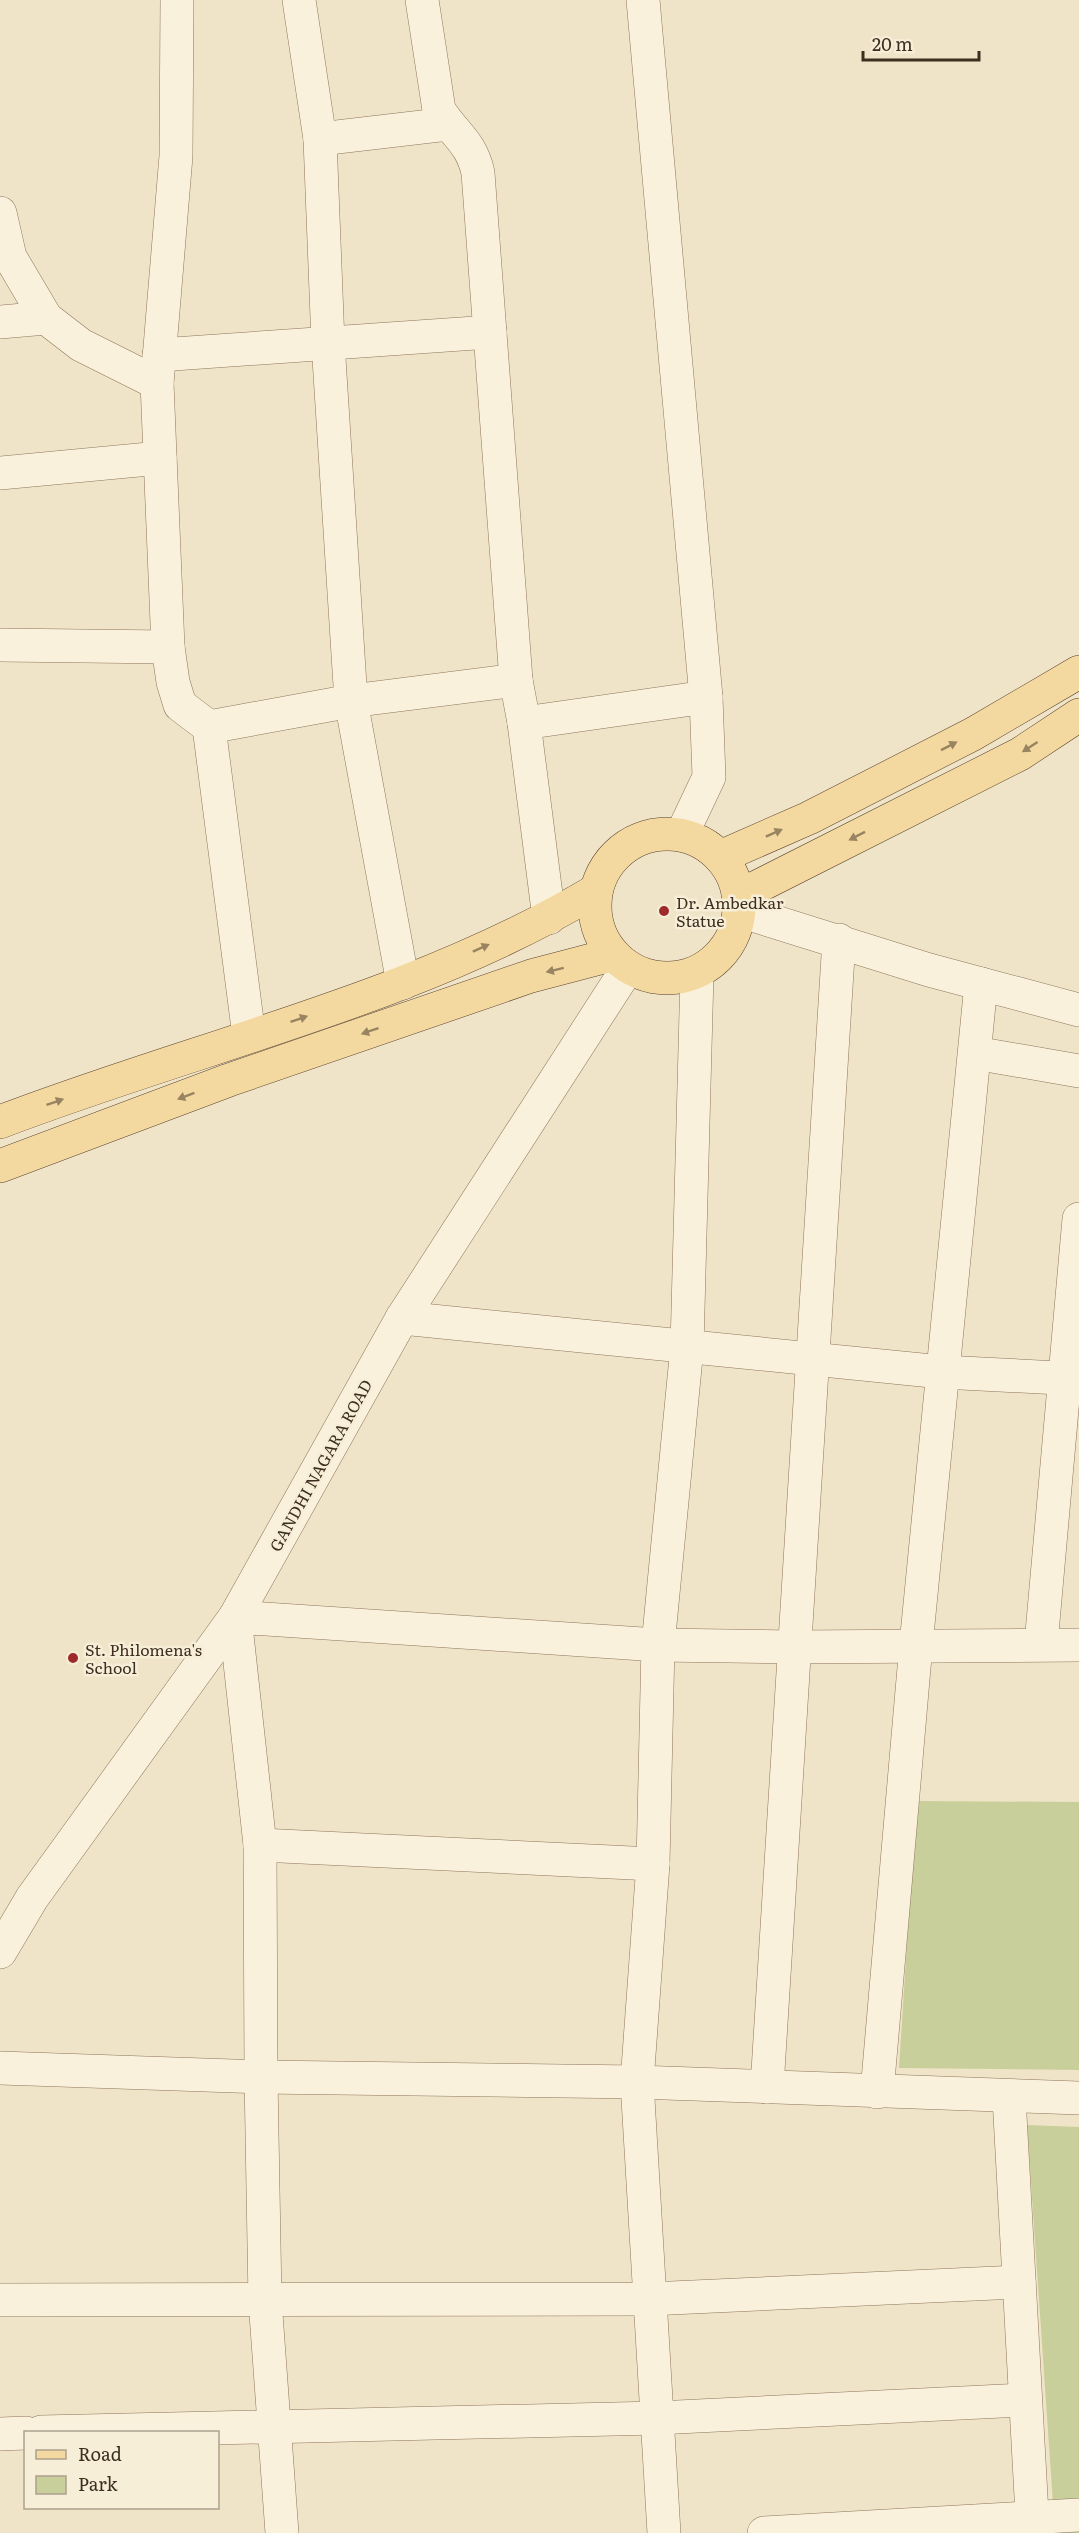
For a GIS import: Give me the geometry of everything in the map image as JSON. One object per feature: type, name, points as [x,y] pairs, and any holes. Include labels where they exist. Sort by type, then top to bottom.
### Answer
[{"type":"main road","points":[[720,857],[809,818],[973,734],[1079,672]]},
{"type":"main road","points":[[739,903],[1020,754],[1079,715]]},
{"type":"main road","points":[[0,1166],[229,1080],[531,976],[619,962],[662,980],[697,974],[727,949],[739,903],[733,875],[720,857],[703,843],[682,834],[645,836],[612,857],[595,891],[596,925],[619,962]]},
{"type":"main road","points":[[0,1122],[403,983],[549,918],[595,891]]},
{"type":"street","points":[[177,0],[176,156],[158,369],[168,647],[173,682],[180,705],[209,727],[249,1036]]},
{"type":"street","points":[[299,0],[320,139],[328,343],[351,701],[403,983]]},
{"type":"street","points":[[422,0],[439,110],[448,124],[465,140],[475,157],[478,173],[516,680],[524,723],[549,918]]},
{"type":"street","points":[[643,0],[706,697],[709,777],[682,834]]},
{"type":"street","points":[[320,139],[448,124]]},
{"type":"street","points":[[0,213],[10,257],[45,318],[81,345],[158,369],[328,343],[490,332]]},
{"type":"street","points":[[0,322],[45,318]]},
{"type":"street","points":[[0,473],[160,458]]},
{"type":"street","points":[[0,645],[168,647]]},
{"type":"street","points":[[209,727],[351,701],[516,680]]},
{"type":"street","points":[[524,723],[706,697]]},
{"type":"street","points":[[739,903],[929,970],[1079,1011]]},
{"type":"street","points":[[767,2087],[794,1647],[815,1360],[839,940]]},
{"type":"street","name":"GANDHI NAGARA ROAD","points":[[0,1952],[32,1898],[235,1617],[402,1318],[619,962]]},
{"type":"street","points":[[664,2533],[637,2082],[653,1864],[658,1645],[687,1347],[697,974]]},
{"type":"street","points":[[877,2092],[916,1646],[981,984]]},
{"type":"street","points":[[975,1053],[1079,1071]]},
{"type":"street","points":[[1041,1644],[1071,1379],[1079,1219]]},
{"type":"street","points":[[402,1318],[942,1372],[1071,1379]]},
{"type":"street","points":[[282,2533],[265,2300],[260,1845],[235,1617],[658,1645],[794,1647],[1079,1645]]},
{"type":"street","points":[[260,1845],[653,1864]]},
{"type":"street","points":[[0,2068],[261,2077],[637,2082],[1079,2098]]},
{"type":"street","points":[[1009,2097],[1032,2525]]},
{"type":"street","points":[[0,2300],[650,2299],[1019,2282]]},
{"type":"street","points":[[108,2431],[657,2418],[1024,2400]]},
{"type":"street","points":[[0,2434],[24,2433]]},
{"type":"street","points":[[764,2533],[1032,2525],[1079,2515]]},
{"type":"green space","points":[[916,1801],[1079,1802],[1079,2070],[899,2068]]},
{"type":"green space","points":[[1027,2125],[1079,2127],[1079,2533],[1055,2533]]},
{"type":"place","name":"Dr. Ambedkar Statue","points":[[664,911]]},
{"type":"place","name":"St. Philomena's School","points":[[73,1658]]}]
